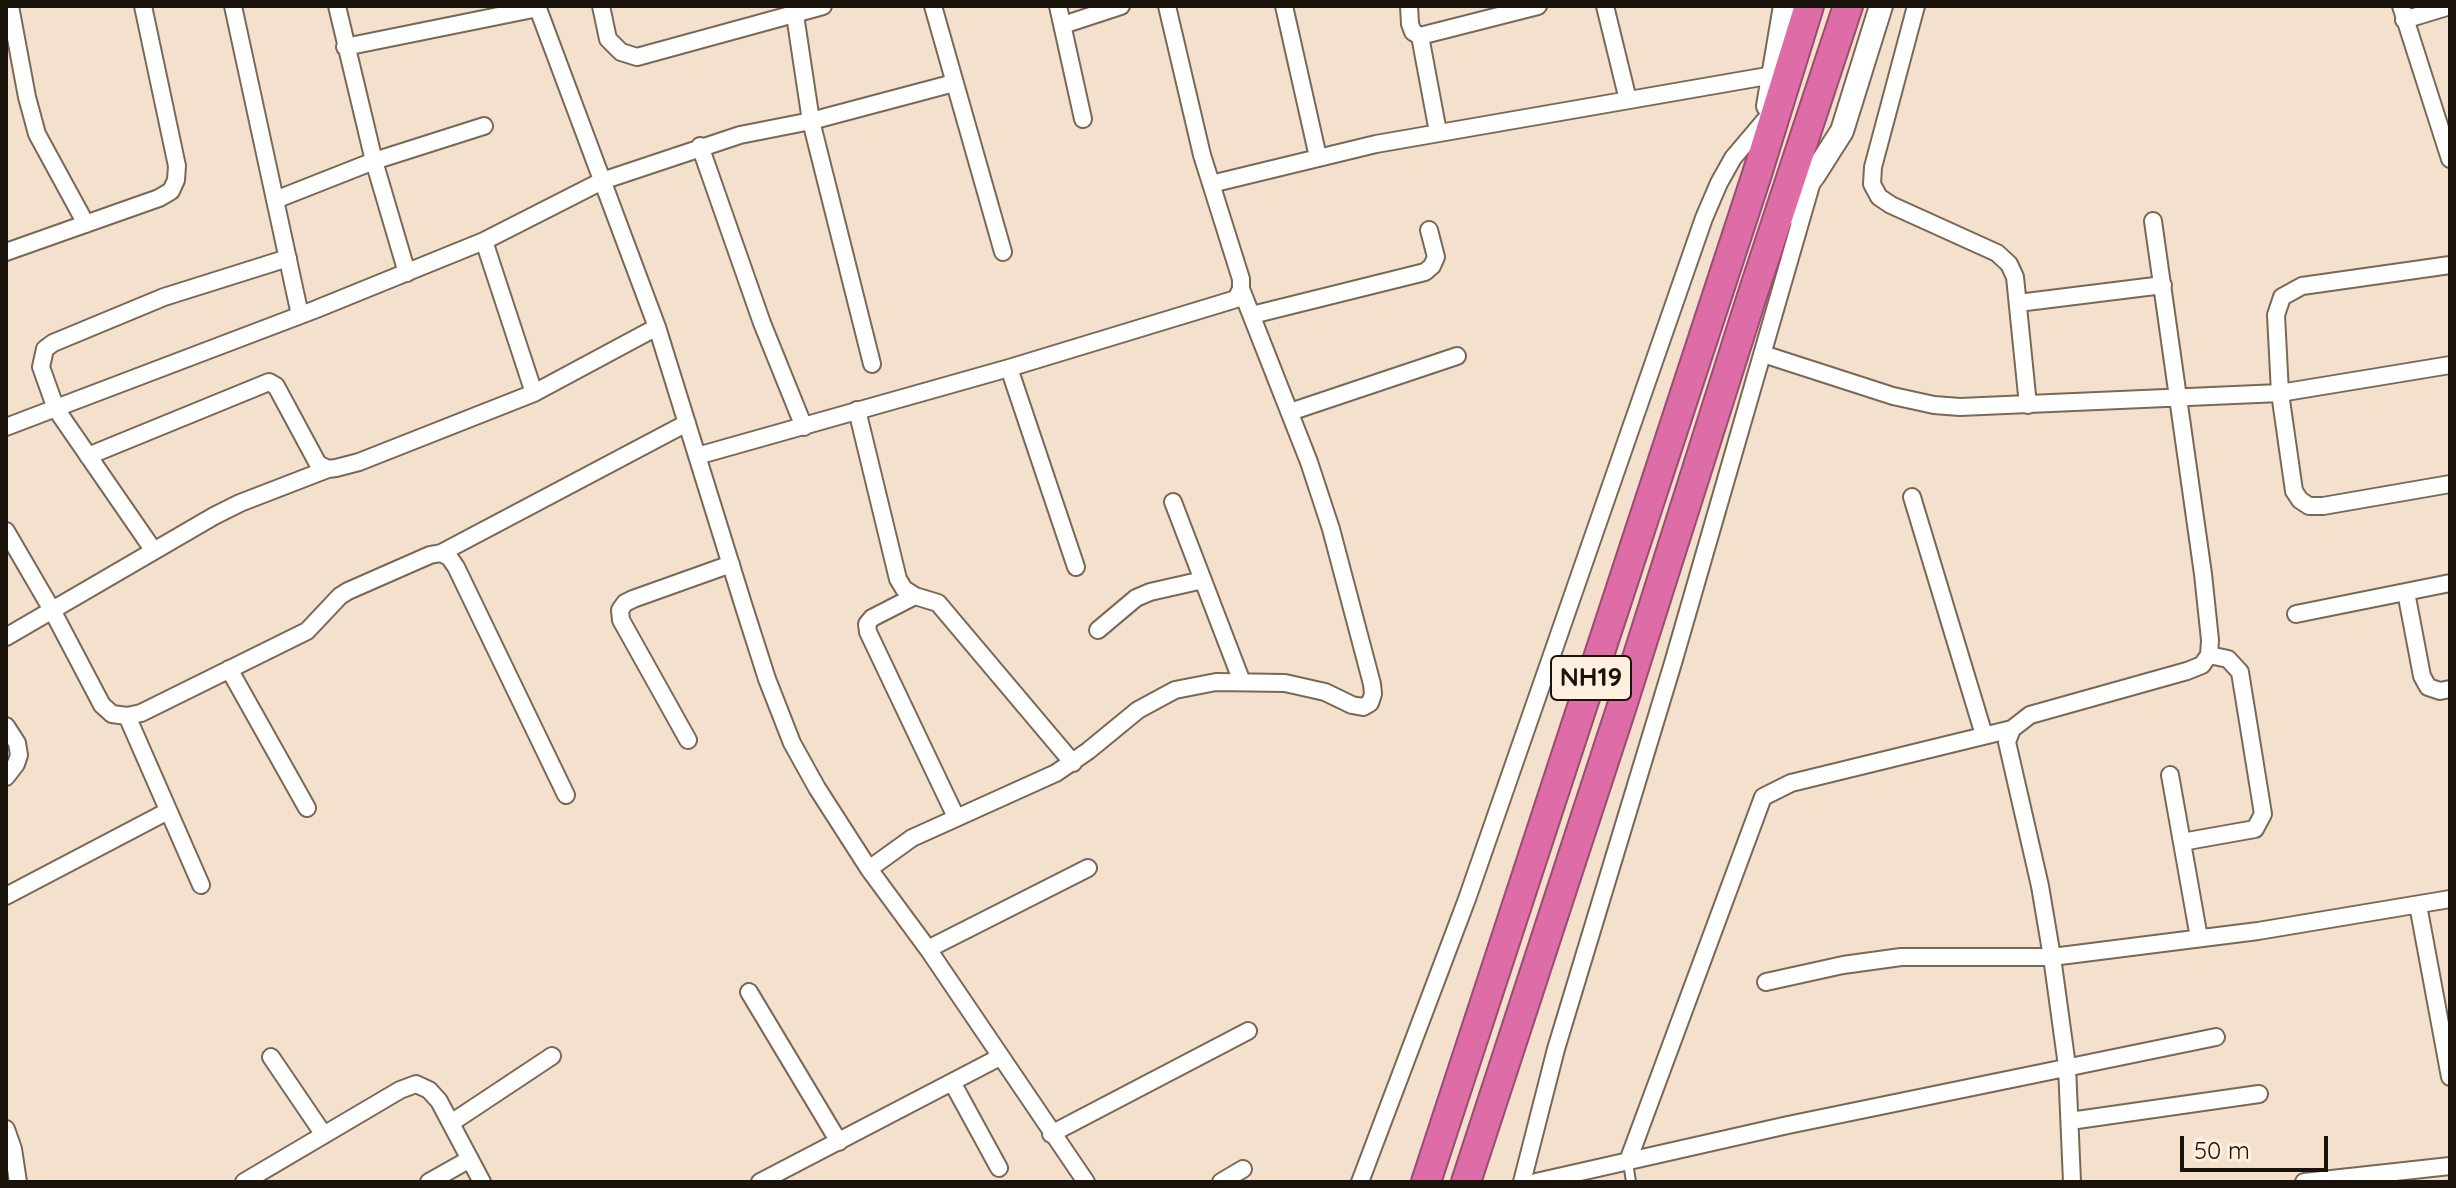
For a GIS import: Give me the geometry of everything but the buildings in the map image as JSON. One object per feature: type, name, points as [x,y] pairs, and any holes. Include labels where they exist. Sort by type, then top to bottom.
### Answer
[{"type":"highway","name":"NH19","points":[[1426,1182],[1757,174],[1809,6]]},
{"type":"highway","name":"NH19","points":[[1466,1182],[1848,6]]},
{"type":"main road","points":[[1757,174],[1785,6]]},
{"type":"main road","points":[[1775,227],[1842,131],[1881,6]]},
{"type":"street","points":[[10,6],[37,134],[86,224]]},
{"type":"street","points":[[6,252],[159,198],[171,191],[177,166],[143,6]]},
{"type":"street","points":[[233,6],[300,315]]},
{"type":"street","points":[[337,6],[374,161],[407,273]]},
{"type":"street","points":[[601,6],[608,39],[621,52],[637,57],[823,6]]},
{"type":"street","points":[[933,6],[1003,252]]},
{"type":"street","points":[[1058,6],[1083,119]]},
{"type":"street","points":[[1063,25],[1121,6]]},
{"type":"street","points":[[869,869],[897,847],[1073,763],[1154,700],[1193,685],[1285,683],[1304,686],[1352,705],[1363,707],[1370,703],[1373,694],[1331,529],[1309,462],[1241,289],[1237,264],[1202,155],[1167,6]]},
{"type":"street","points":[[1284,6],[1318,157]]},
{"type":"street","points":[[1409,6],[1410,24],[1413,32],[1420,36],[1538,6]]},
{"type":"street","points":[[1605,6],[1628,100]]},
{"type":"street","points":[[1916,6],[1873,167],[1872,184],[1879,197],[1891,205],[1997,253],[2009,264],[2015,277],[2028,405]]},
{"type":"street","points":[[2450,6],[2402,13],[2450,159]]},
{"type":"street","points":[[345,47],[537,7],[657,327],[767,679],[792,743],[869,869],[928,949],[1086,1182]]},
{"type":"street","points":[[795,15],[811,121],[872,364]]},
{"type":"street","points":[[1420,36],[1438,132]]},
{"type":"street","points":[[1211,184],[1318,157],[1438,132],[1773,75]]},
{"type":"street","points":[[6,427],[407,273],[484,241],[602,181],[700,146],[811,121],[954,83]]},
{"type":"street","points":[[1360,1182],[1467,899],[1704,218],[1733,158],[1766,119]]},
{"type":"street","points":[[275,200],[374,161],[484,126]]},
{"type":"street","points":[[700,146],[762,323],[804,427]]},
{"type":"street","points":[[1522,1182],[1556,1049],[1814,175]]},
{"type":"street","points":[[1628,1161],[1763,797],[1791,783],[2012,729],[2030,715],[2202,665],[2209,655],[2203,574],[2153,221]]},
{"type":"street","points":[[1252,315],[1425,272],[1436,257],[1429,230]]},
{"type":"street","points":[[484,241],[534,393]]},
{"type":"street","points":[[154,551],[56,409],[41,367],[45,349],[164,297],[288,258]]},
{"type":"street","points":[[2450,265],[2302,286],[2291,289],[2277,306],[2280,393],[2294,491],[2300,500],[2309,506],[2337,504],[2450,484]]},
{"type":"street","points":[[2018,303],[2163,285]]},
{"type":"street","points":[[697,456],[1229,303],[1236,299],[1241,289]]},
{"type":"street","points":[[6,637],[240,503],[328,469],[359,462],[534,393],[657,327]]},
{"type":"street","points":[[1763,354],[1913,402],[1960,407],[2280,393],[2450,365]]},
{"type":"street","points":[[1290,412],[1457,356]]},
{"type":"street","points":[[1009,368],[1076,567]]},
{"type":"street","points":[[88,456],[269,382],[276,386],[310,453],[318,464],[328,469]]},
{"type":"street","points":[[857,410],[898,579],[904,589],[938,603],[946,611],[1073,763]]},
{"type":"street","points":[[6,531],[102,705],[112,714],[127,716],[141,713],[307,631],[348,591],[441,553],[687,423]]},
{"type":"street","points":[[1912,497],[1984,735]]},
{"type":"street","points":[[1173,502],[1242,682]]},
{"type":"street","points":[[441,553],[449,557],[456,567],[566,795]]},
{"type":"street","points":[[688,740],[621,620],[620,610],[633,599],[731,564]]},
{"type":"street","points":[[1098,630],[1136,598],[1203,580]]},
{"type":"street","points":[[2296,614],[2450,583]]},
{"type":"street","points":[[2406,592],[2422,676],[2428,687],[2440,691],[2450,689]]},
{"type":"street","points":[[915,596],[872,618],[867,624],[868,632],[956,817]]},
{"type":"street","points":[[2182,842],[2255,829],[2263,814],[2240,672],[2228,659],[2209,655]]},
{"type":"street","points":[[229,669],[307,808]]},
{"type":"street","points":[[127,716],[201,885]]},
{"type":"street","points":[[6,726],[17,743],[19,755],[6,777]]},
{"type":"street","points":[[2012,729],[2007,742],[2040,886],[2067,1066],[2072,1182]]},
{"type":"street","points":[[2170,775],[2199,938]]},
{"type":"street","points":[[6,896],[168,811]]},
{"type":"street","points":[[928,949],[1088,868]]},
{"type":"street","points":[[1766,982],[1843,965],[1901,957],[2052,957],[2450,899]]},
{"type":"street","points":[[2418,905],[2450,1077]]},
{"type":"street","points":[[749,992],[839,1142]]},
{"type":"street","points":[[1051,1134],[1248,1031]]},
{"type":"street","points":[[1536,1182],[2067,1066],[2216,1037]]},
{"type":"street","points":[[451,1123],[552,1056]]},
{"type":"street","points":[[271,1057],[324,1135]]},
{"type":"street","points":[[760,1182],[1000,1057]]},
{"type":"street","points":[[952,1082],[999,1168]]},
{"type":"street","points":[[244,1182],[400,1090],[416,1084],[429,1090],[439,1101],[482,1182]]},
{"type":"street","points":[[2070,1121],[2259,1094]]},
{"type":"street","points":[[6,1129],[13,1149],[18,1182]]},
{"type":"street","points":[[429,1182],[470,1159]]},
{"type":"street","points":[[2304,1182],[2450,1166]]},
{"type":"street","points":[[1221,1182],[1243,1169]]},
{"type":"lane","points":[[1628,1161],[1631,1182]]}]
